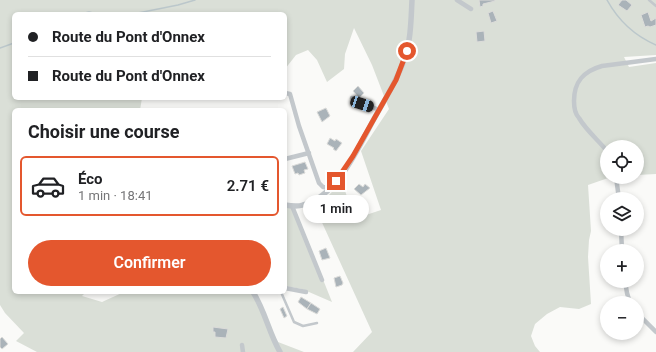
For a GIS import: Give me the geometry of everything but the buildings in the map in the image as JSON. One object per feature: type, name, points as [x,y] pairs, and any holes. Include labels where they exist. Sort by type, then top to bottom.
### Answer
[{"type":"street","points":[[287,205],[302,206],[312,202],[330,188],[342,174],[353,156],[396,80],[405,59],[410,31],[412,0]]},
{"type":"street","points":[[458,0],[471,9]]},
{"type":"street","points":[[600,142],[578,117],[574,104],[574,95],[577,83],[594,68],[656,59]]},
{"type":"street","points":[[287,93],[290,94],[319,183],[323,187],[330,188]]},
{"type":"street","points":[[352,98],[362,104],[379,110]]},
{"type":"street","points":[[287,158],[309,153]]},
{"type":"street","points":[[292,206],[322,280]]},
{"type":"street","points":[[287,288],[306,292]]},
{"type":"street","points":[[254,294],[260,303],[274,341],[280,352]]},
{"type":"street","points":[[644,320],[656,332]]},
{"type":"street","points":[[242,345],[243,352]]},
{"type":"lane","points":[[649,0],[656,6]]},
{"type":"lane","points":[[282,294],[294,322],[303,326],[317,323]]},
{"type":"shaded area","points":[[0,0],[656,0],[656,55],[624,57],[629,67],[656,63],[656,174],[644,175],[644,140],[600,140],[600,181],[588,185],[591,231],[588,257],[591,304],[579,309],[560,307],[547,314],[535,324],[531,336],[535,346],[540,352],[353,352],[372,332],[314,205],[329,195],[342,181],[354,219],[381,210],[361,151],[389,109],[372,65],[354,28],[345,54],[344,69],[327,82],[317,60],[308,50],[296,55],[287,66],[287,12],[12,12],[12,100],[142,100],[140,108],[12,108],[12,294],[84,294],[82,296],[102,302],[120,294],[254,294],[278,342],[304,352],[37,352],[16,341],[24,333],[5,313],[0,305]]},
{"type":"shaded area","points":[[287,205],[292,206],[296,212],[332,302],[302,289],[287,286]]},
{"type":"waterway","points":[[143,12],[195,0]]},
{"type":"waterway","points":[[607,0],[616,14],[628,27],[641,37],[656,45]]},
{"type":"waterway","points":[[0,48],[12,44]]},
{"type":"route","points":[[336,181],[353,156],[390,92],[405,59],[407,51]]}]
